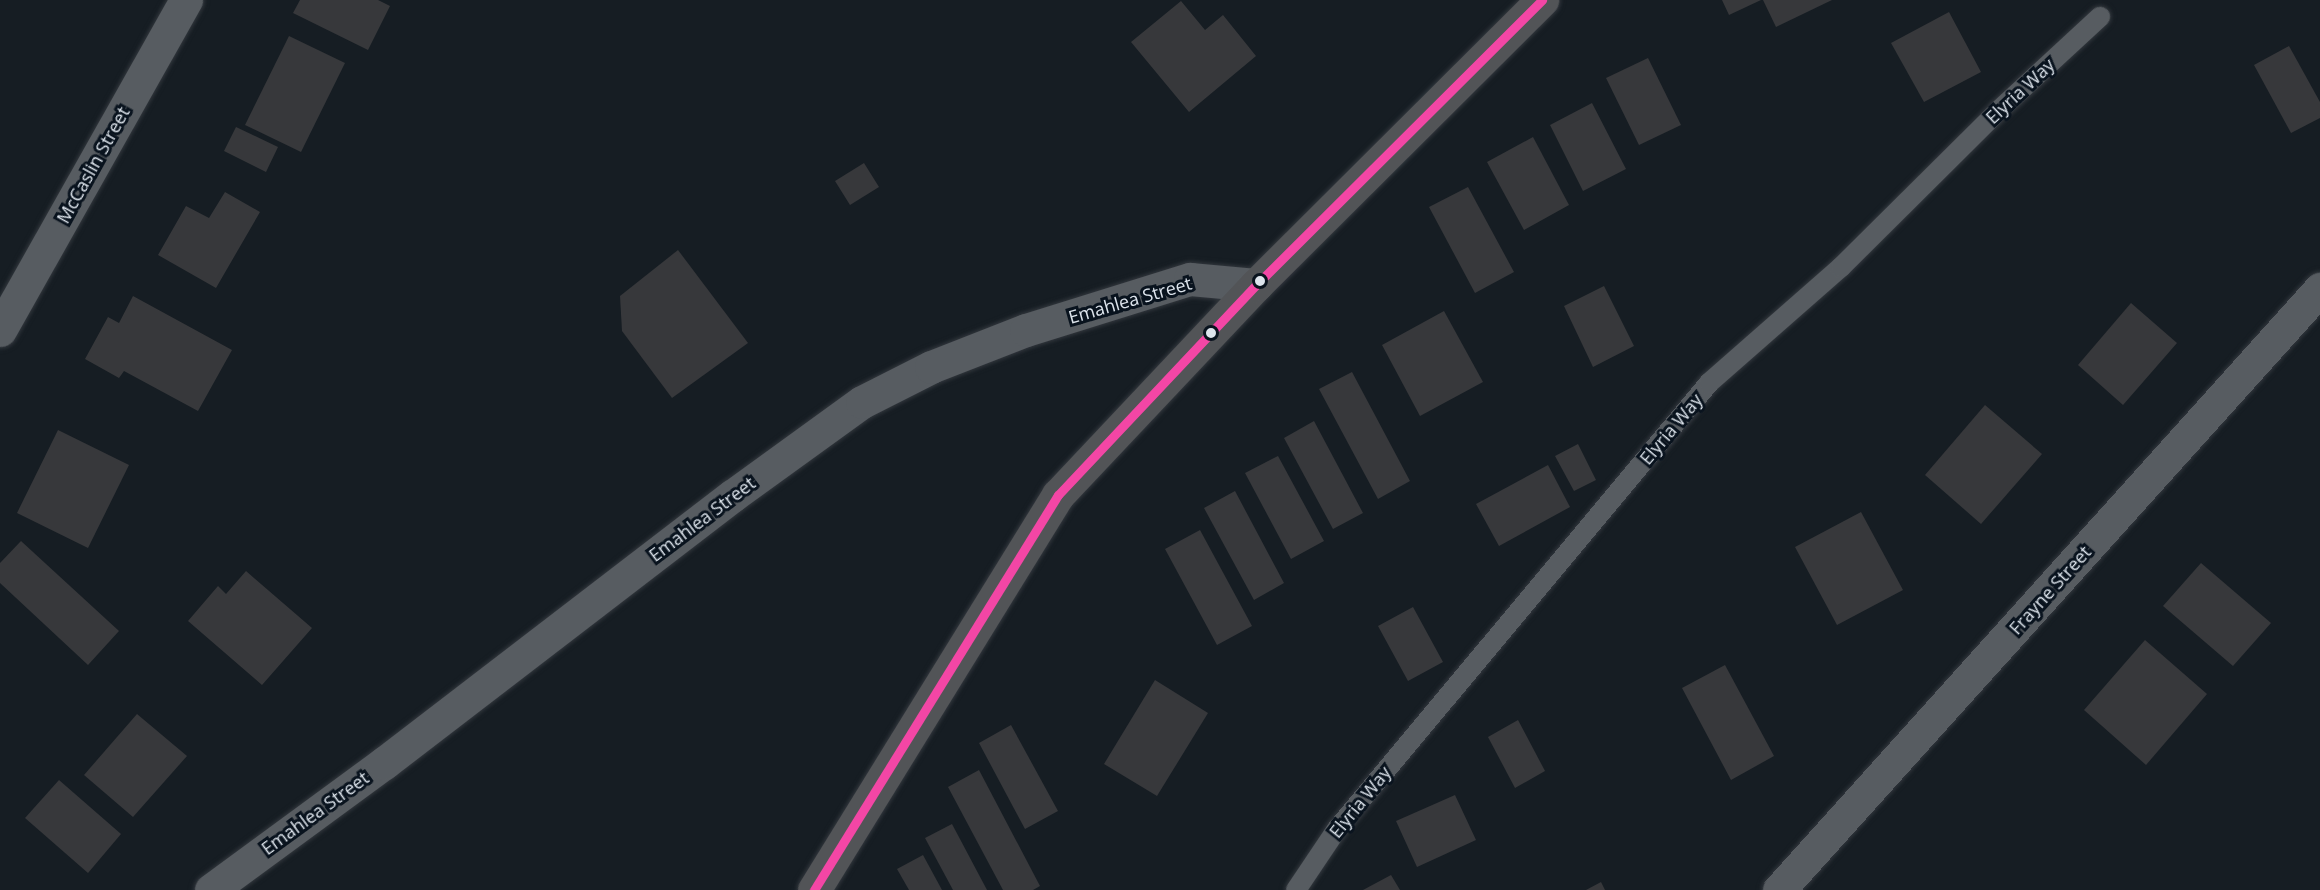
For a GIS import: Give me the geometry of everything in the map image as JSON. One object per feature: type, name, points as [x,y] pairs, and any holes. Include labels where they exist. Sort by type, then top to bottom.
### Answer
[{"type":"main road","points":[[814,890],[1058,495],[1256,285],[1542,0]]},
{"type":"street","name":"McCaslin Street","points":[[0,330],[186,0]]},
{"type":"street","name":"Emahlea Street","points":[[211,890],[384,763],[732,496],[862,402],[931,367],[1026,330],[1190,279],[1256,285]]},
{"type":"street","name":"Frayne Street","points":[[1779,890],[2320,289]]},
{"type":"lane","name":"Elyria Way","points":[[1296,890],[1337,829],[1709,383],[1841,267],[1998,111],[2100,17]]},
{"type":"building","points":[[300,0],[378,0],[390,6],[368,50],[293,13]]},
{"type":"building","points":[[1722,0],[1761,0],[1729,15]]},
{"type":"building","points":[[1763,0],[1832,0],[1776,27]]},
{"type":"building","points":[[1181,1],[1205,30],[1223,15],[1256,56],[1189,112],[1131,42]]},
{"type":"building","points":[[1949,12],[1981,72],[1924,102],[1891,43]]},
{"type":"building","points":[[289,36],[345,63],[301,152],[245,125]]},
{"type":"building","points":[[2289,46],[2320,102],[2320,118],[2291,133],[2254,65]]},
{"type":"building","points":[[1648,58],[1681,125],[1639,145],[1606,78]]},
{"type":"building","points":[[1592,103],[1626,169],[1583,191],[1550,125]]},
{"type":"building","points":[[236,127],[278,147],[266,172],[224,151]]},
{"type":"building","points":[[1533,137],[1569,205],[1524,230],[1487,162]]},
{"type":"building","points":[[864,163],[879,187],[850,205],[835,181]]},
{"type":"building","points":[[1468,187],[1514,272],[1475,293],[1429,207]]},
{"type":"building","points":[[225,192],[260,212],[216,288],[158,255],[186,206],[209,218]]},
{"type":"building","points":[[678,250],[748,343],[672,398],[622,331],[620,296]]},
{"type":"building","points":[[1604,286],[1634,346],[1593,367],[1564,306]]},
{"type":"building","points":[[133,296],[232,350],[198,411],[124,371],[119,378],[85,359],[108,317],[119,323]]},
{"type":"building","points":[[2131,303],[2177,343],[2123,405],[2078,365]]},
{"type":"building","points":[[1444,311],[1483,382],[1420,416],[1382,345]]},
{"type":"building","points":[[1352,372],[1410,481],[1378,499],[1319,389]]},
{"type":"building","points":[[1985,405],[2042,454],[1981,524],[1925,475]]},
{"type":"building","points":[[1314,421],[1363,513],[1333,529],[1284,438]]},
{"type":"building","points":[[58,430],[129,465],[88,548],[17,513]]},
{"type":"building","points":[[1578,444],[1596,480],[1574,491],[1555,456]]},
{"type":"building","points":[[1278,456],[1324,541],[1291,559],[1245,473]]},
{"type":"building","points":[[1548,465],[1570,507],[1499,546],[1476,504]]},
{"type":"building","points":[[1235,491],[1284,583],[1254,600],[1204,508]]},
{"type":"building","points":[[1861,512],[1903,590],[1837,625],[1795,547]]},
{"type":"building","points":[[1200,530],[1252,626],[1217,645],[1165,549]]},
{"type":"building","points":[[21,541],[119,631],[88,665],[0,583],[0,563]]},
{"type":"building","points":[[2201,563],[2271,623],[2233,666],[2163,606]]},
{"type":"building","points":[[246,571],[312,628],[262,685],[188,621],[218,586],[226,594]]},
{"type":"building","points":[[1413,607],[1443,662],[1408,681],[1378,626]]},
{"type":"building","points":[[2145,640],[2207,694],[2146,765],[2084,710]]},
{"type":"building","points":[[1725,665],[1774,756],[1731,780],[1682,688]]},
{"type":"building","points":[[1155,680],[1208,713],[1157,796],[1104,764]]},
{"type":"building","points":[[137,714],[187,756],[133,817],[84,775]]},
{"type":"building","points":[[1518,720],[1545,771],[1515,788],[1488,737]]},
{"type":"building","points":[[1011,725],[1058,811],[1025,829],[979,743]]},
{"type":"building","points":[[979,770],[1040,886],[1033,890],[1003,890],[948,787]]},
{"type":"building","points":[[59,780],[121,834],[88,873],[25,818]]},
{"type":"building","points":[[1455,795],[1476,840],[1417,867],[1396,821]]},
{"type":"building","points":[[952,824],[987,890],[953,890],[925,838]]},
{"type":"building","points":[[923,855],[942,890],[909,890],[897,869]]},
{"type":"building","points":[[1391,875],[1400,890],[1363,890]]},
{"type":"building","points":[[1601,882],[1605,890],[1586,890]]},
{"type":"transit line","points":[[814,890],[1058,495],[1256,285],[1542,0]]}]
